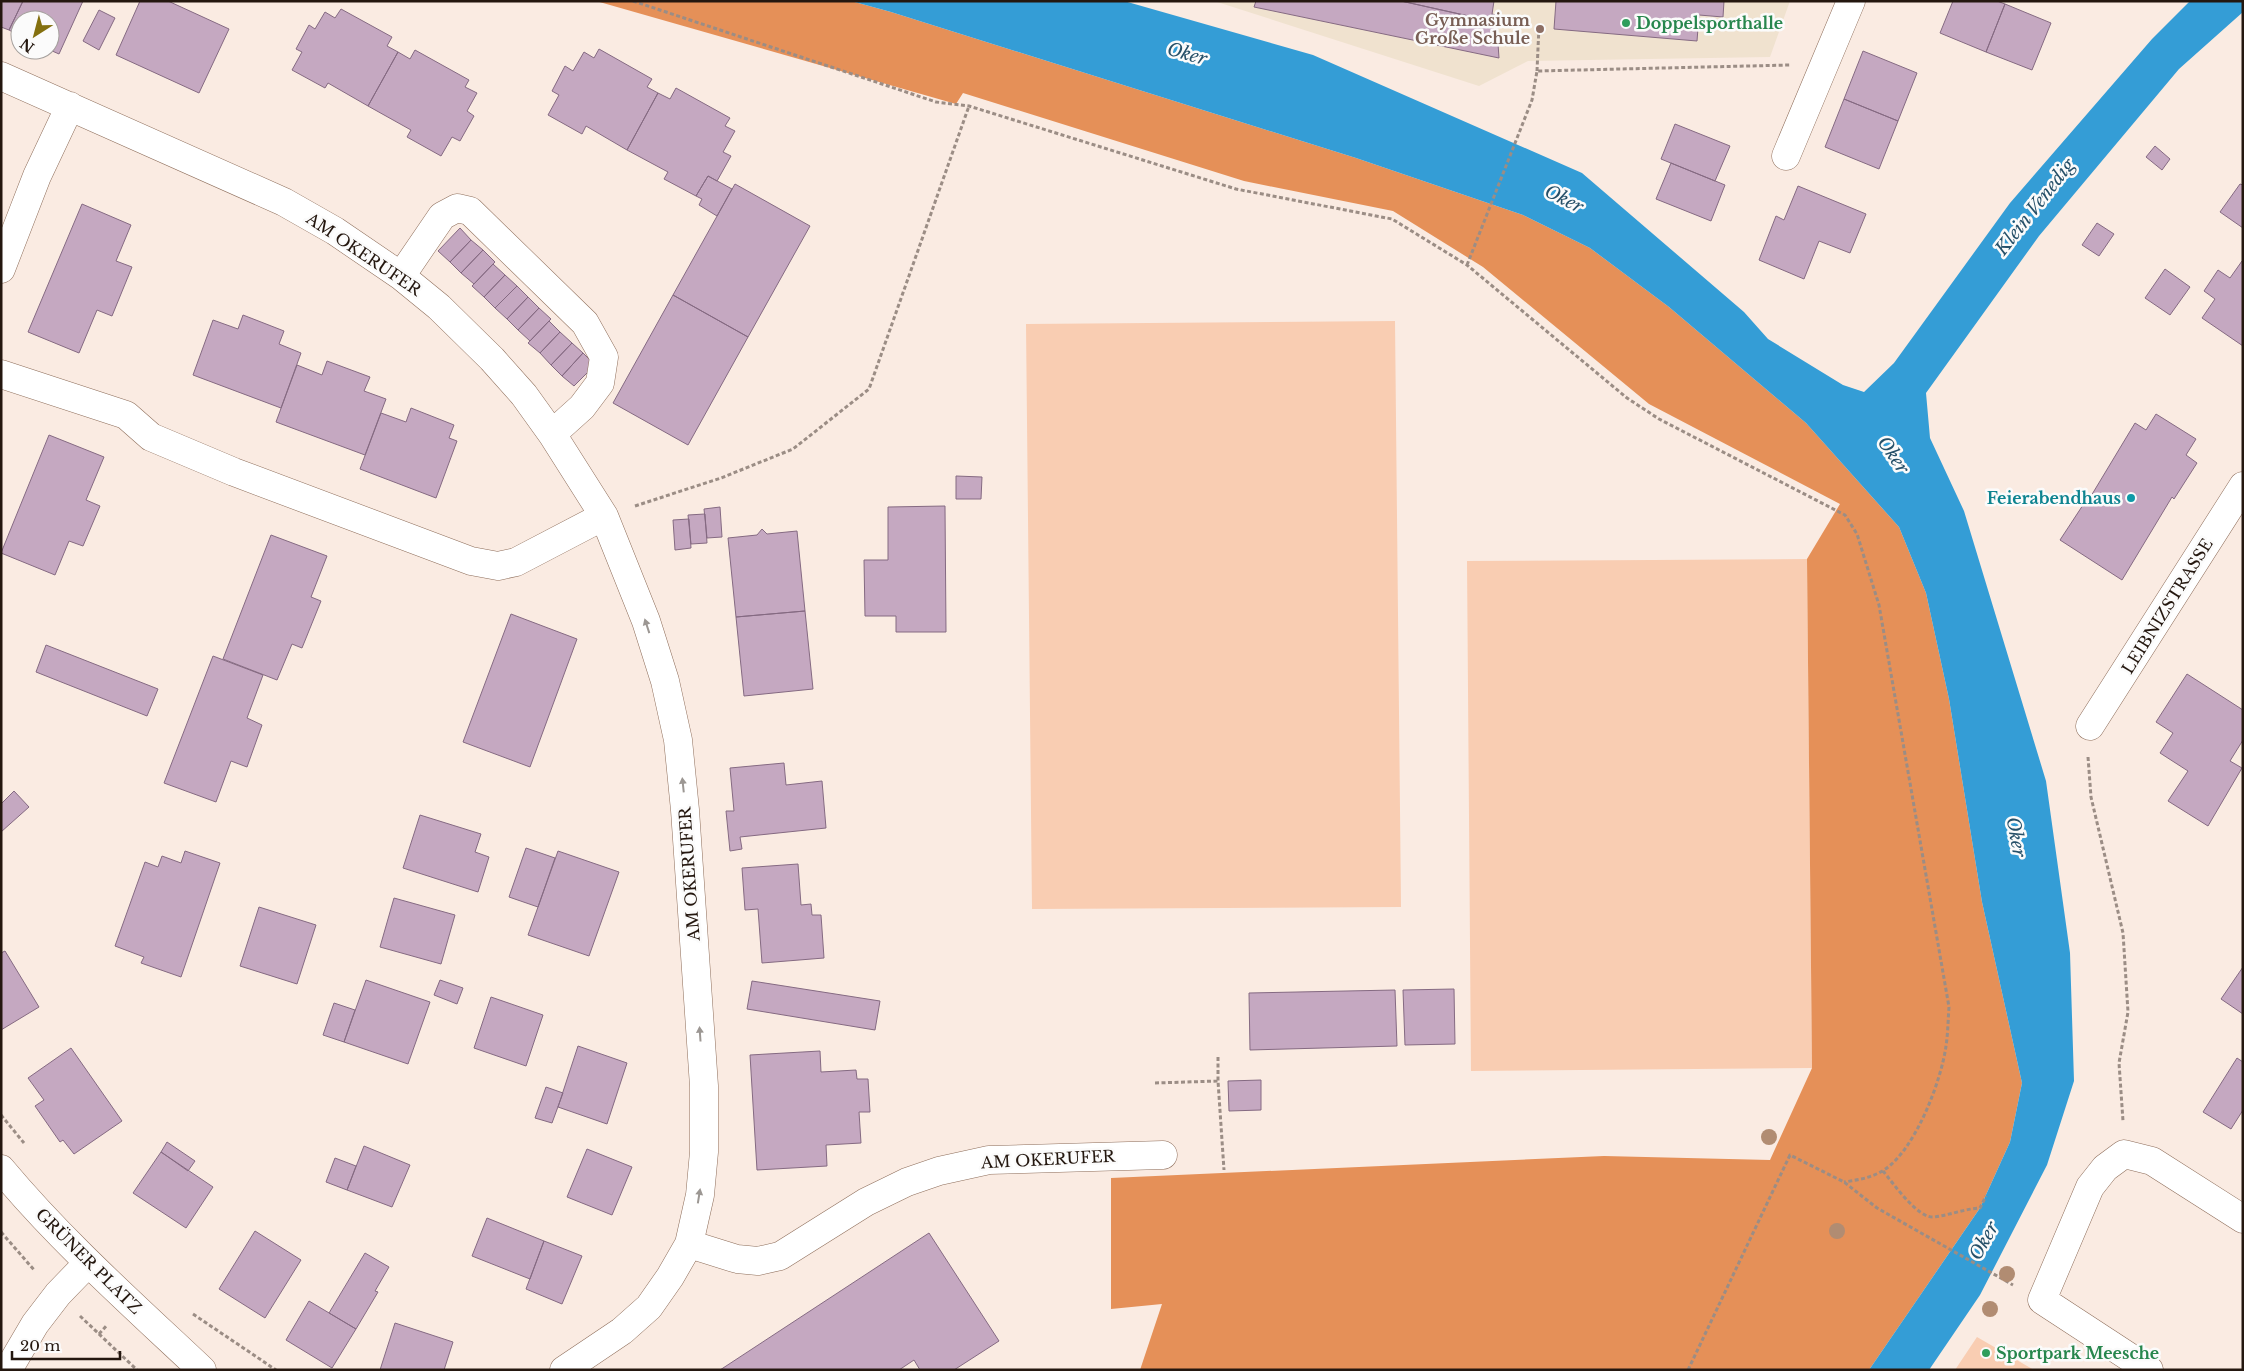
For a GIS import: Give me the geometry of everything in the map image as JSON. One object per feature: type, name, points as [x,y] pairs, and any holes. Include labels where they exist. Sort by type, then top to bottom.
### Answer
[{"type":"street","points":[[1786,156],[1851,1]]},
{"type":"street","name":"AM OKERUFER","points":[[1,76],[284,202],[335,231],[401,276],[439,307],[492,359],[524,395],[552,434],[604,516],[646,621],[664,681],[678,740],[685,810],[704,1086],[704,1152],[700,1195],[689,1244],[670,1277],[650,1307],[622,1331],[564,1370]]},
{"type":"street","points":[[1,269],[36,176],[70,106]]},
{"type":"street","points":[[401,276],[442,216],[457,208],[470,211],[566,302],[585,323],[604,357],[600,382],[582,407],[552,434]]},
{"type":"street","points":[[1,374],[126,415],[151,437],[471,561],[498,566],[516,562],[604,516]]},
{"type":"street","name":"LEIBNIZSTRASSE","points":[[2090,726],[2243,486]]},
{"type":"street","points":[[2149,1370],[2042,1300],[2090,1187],[2105,1168],[2124,1154],[2152,1161],[2243,1219]]},
{"type":"street","name":"AM OKERUFER","points":[[689,1244],[737,1259],[758,1261],[780,1256],[866,1202],[907,1182],[939,1171],[989,1160],[1163,1155]]},
{"type":"street","name":"GRÜNER PLATZ","points":[[1,1170],[22,1195],[88,1263],[202,1370]]},
{"type":"street","points":[[8,1370],[34,1324],[58,1294],[88,1263]]},
{"type":"path","points":[[633,1],[936,102],[969,106],[1236,189],[1392,220],[1468,265],[1627,398],[1659,419],[1845,515],[1857,534],[1878,605],[1949,1007],[1946,1046],[1933,1093],[1910,1143],[1894,1162],[1883,1171],[1865,1180],[1844,1182]]},
{"type":"path","points":[[1468,265],[1532,100],[1537,71],[1539,26]]},
{"type":"path","points":[[1537,71],[1825,64]]},
{"type":"path","points":[[604,516],[721,478],[792,449],[869,389],[969,106]]},
{"type":"path","points":[[2090,726],[2088,763],[2092,797],[2123,933],[2128,1012],[2119,1063],[2124,1154]]},
{"type":"path","points":[[1218,1057],[1224,1170]]},
{"type":"path","points":[[1155,1083],[1218,1081]]},
{"type":"path","points":[[1,1115],[29,1150]]},
{"type":"path","points":[[1688,1370],[1790,1155],[1844,1182],[1877,1208],[2022,1289]]},
{"type":"path","points":[[1883,1171],[1921,1214],[1931,1218],[1969,1208],[1980,1208],[1986,1196]]},
{"type":"path","points":[[190,1312],[276,1370]]},
{"type":"shaded area","points":[[596,1],[851,1],[1356,158],[1523,215],[1590,248],[1669,307],[1806,423],[1899,527],[1926,593],[1949,699],[1982,902],[2022,1083],[2010,1142],[1980,1208],[1869,1370],[1140,1370],[1162,1304],[1111,1309],[1111,1178],[1604,1156],[1770,1160],[1812,1068],[1807,559],[1840,504],[1649,404],[1483,267],[1393,211],[1244,181],[963,93],[956,104]]},
{"type":"shaded area","name":"Gymnasium Große Schule","points":[[1214,1],[1790,1],[1770,57],[1528,61],[1479,86]]},
{"type":"shaded area","points":[[1395,321],[1401,907],[1032,909],[1026,324]]},
{"type":"shaded area","points":[[1807,559],[1812,1068],[1471,1071],[1467,561]]},
{"type":"shaded area","name":"Sportpark Meesche","points":[[1977,1337],[2034,1370],[1955,1370]]},
{"type":"water","points":[[851,1],[1124,1],[1313,55],[1582,173],[1744,312],[1768,339],[1843,385],[1864,392],[1894,363],[2010,203],[2152,39],[2190,1],[2243,1],[2243,12],[2179,69],[2039,236],[1926,393],[1930,438],[1964,511],[2046,781],[2070,953],[2074,1081],[2047,1165],[1980,1295],[1929,1370],[1869,1370],[1980,1208],[2010,1142],[2022,1083],[1982,902],[1949,699],[1926,593],[1899,527],[1806,423],[1669,307],[1590,248],[1523,215],[1356,158]]},
{"type":"building","points":[[1,1],[23,1],[19,10],[10,10],[9,30],[1,27]]},
{"type":"building","points":[[23,1],[83,1],[60,52],[60,10],[19,10]]},
{"type":"building","points":[[140,1],[168,1],[229,29],[199,93],[116,55]]},
{"type":"building","points":[[1256,1],[1401,1],[1491,21],[1492,14],[1496,15],[1499,58],[1254,7]]},
{"type":"building","points":[[1401,1],[1494,1],[1491,21]]},
{"type":"building","name":"Doppelsporthalle","points":[[1556,1],[1724,1],[1723,17],[1699,15],[1697,41],[1554,29]]},
{"type":"building","points":[[1953,1],[1997,1],[2005,4],[1986,52],[1940,33]]},
{"type":"building","points":[[2005,4],[2051,23],[2032,70],[1986,52]]},
{"type":"building","points":[[341,9],[392,37],[387,46],[398,52],[368,106],[328,83],[325,88],[292,70],[302,52],[296,49],[309,25],[315,29],[325,12],[335,18]]},
{"type":"building","points":[[99,10],[115,18],[99,50],[83,41]]},
{"type":"building","points":[[599,49],[652,79],[647,87],[658,93],[627,150],[586,126],[582,134],[548,115],[559,95],[552,91],[565,66],[573,71],[584,52],[594,58]]},
{"type":"building","points":[[415,50],[469,80],[465,87],[477,93],[467,111],[474,116],[460,141],[452,137],[441,156],[407,137],[411,130],[368,106],[398,52],[410,59]]},
{"type":"building","points":[[1863,51],[1917,73],[1898,121],[1844,99]]},
{"type":"building","points":[[676,88],[730,118],[725,126],[735,131],[723,152],[731,156],[717,181],[708,176],[696,196],[664,179],[668,172],[627,150],[658,93],[670,99]]},
{"type":"building","points":[[1844,99],[1898,121],[1879,169],[1825,147]]},
{"type":"building","points":[[1675,124],[1730,146],[1715,181],[1661,159]]},
{"type":"building","points":[[2155,146],[2170,159],[2162,170],[2146,157]]},
{"type":"building","points":[[1671,163],[1725,185],[1711,221],[1656,199]]},
{"type":"building","points":[[708,176],[732,189],[717,216],[699,205],[702,199],[696,196]]},
{"type":"building","points":[[735,184],[810,226],[748,337],[673,295]]},
{"type":"building","points":[[2240,184],[2243,185],[2243,228],[2220,212]]},
{"type":"building","points":[[1798,186],[1866,214],[1850,253],[1819,241],[1804,279],[1759,260],[1776,216],[1784,220]]},
{"type":"building","points":[[82,204],[131,225],[116,261],[132,267],[112,316],[97,310],[79,353],[28,332]]},
{"type":"building","points":[[2097,223],[2114,234],[2099,256],[2082,245]]},
{"type":"building","points":[[460,228],[471,240],[450,262],[438,251]]},
{"type":"building","points":[[471,240],[483,250],[461,273],[450,262]]},
{"type":"building","points":[[483,250],[495,262],[474,284],[461,273]]},
{"type":"building","points":[[2242,261],[2243,346],[2202,318],[2215,299],[2204,291],[2218,270],[2230,278]]},
{"type":"building","points":[[493,264],[505,275],[484,297],[472,286]]},
{"type":"building","points":[[2165,269],[2190,287],[2170,315],[2145,298]]},
{"type":"building","points":[[505,275],[517,286],[495,308],[484,297]]},
{"type":"building","points":[[517,286],[528,297],[507,319],[495,308]]},
{"type":"building","points":[[673,295],[748,337],[688,445],[613,403]]},
{"type":"building","points":[[528,297],[539,308],[518,330],[507,319]]},
{"type":"building","points":[[539,308],[551,319],[530,341],[518,330]]},
{"type":"building","points":[[243,315],[284,331],[279,344],[301,353],[281,408],[193,375],[213,320],[238,329]]},
{"type":"building","points":[[549,321],[560,332],[540,353],[528,343]]},
{"type":"building","points":[[560,332],[572,343],[551,365],[540,353]]},
{"type":"building","points":[[572,343],[583,353],[562,376],[551,365]]},
{"type":"building","points":[[583,353],[595,365],[574,386],[562,376]]},
{"type":"building","points":[[327,361],[370,377],[364,391],[386,399],[365,455],[276,422],[297,365],[322,375]]},
{"type":"building","points":[[411,408],[454,425],[449,438],[457,441],[436,498],[360,469],[381,413],[406,422]]},
{"type":"building","name":"Feierabendhaus","points":[[2156,414],[2196,439],[2186,455],[2197,463],[2174,499],[2172,497],[2122,580],[2060,540],[2083,505],[2085,506],[2135,423],[2146,430]]},
{"type":"building","points":[[49,435],[104,457],[86,500],[100,506],[83,546],[69,541],[55,575],[1,553]]},
{"type":"building","points":[[956,476],[982,477],[981,499],[956,499]]},
{"type":"building","points":[[945,506],[946,632],[896,632],[896,616],[865,616],[864,560],[888,560],[888,507]]},
{"type":"building","points":[[720,507],[722,537],[707,538],[704,509]]},
{"type":"building","points":[[705,514],[707,543],[691,544],[688,515]]},
{"type":"building","points":[[689,519],[691,548],[675,550],[673,520]]},
{"type":"building","points":[[762,529],[767,534],[797,531],[805,611],[736,617],[728,538],[757,535]]},
{"type":"building","points":[[271,535],[327,556],[311,597],[321,601],[302,648],[292,644],[277,680],[223,659]]},
{"type":"building","points":[[805,611],[813,689],[744,696],[736,617]]},
{"type":"building","points":[[511,614],[577,639],[530,767],[463,742]]},
{"type":"building","points":[[46,645],[158,689],[147,716],[36,672]]},
{"type":"building","points":[[213,656],[263,675],[247,718],[262,725],[247,767],[231,761],[216,802],[164,783]]},
{"type":"building","points":[[2187,674],[2243,710],[2243,740],[2230,761],[2242,768],[2208,826],[2168,801],[2188,771],[2160,753],[2173,733],[2156,722]]},
{"type":"building","points":[[784,763],[786,785],[822,781],[826,828],[740,837],[742,849],[730,851],[726,811],[734,811],[730,768]]},
{"type":"building","points":[[14,791],[29,807],[1,832],[1,804]]},
{"type":"building","points":[[420,815],[481,834],[475,852],[489,857],[478,892],[403,868]]},
{"type":"building","points":[[526,848],[555,858],[538,907],[509,897]]},
{"type":"building","points":[[185,851],[220,863],[181,977],[141,963],[144,957],[115,946],[145,862],[158,867],[162,856],[181,863]]},
{"type":"building","points":[[558,851],[619,872],[589,956],[528,935]]},
{"type":"building","points":[[798,864],[801,905],[811,904],[812,915],[821,915],[824,958],[762,963],[758,909],[745,910],[742,868]]},
{"type":"building","points":[[394,898],[455,915],[441,964],[380,947]]},
{"type":"building","points":[[259,907],[316,925],[297,984],[240,966]]},
{"type":"building","points":[[5,951],[39,1007],[1,1030],[1,953]]},
{"type":"building","points":[[2243,967],[2243,1014],[2221,999]]},
{"type":"building","points":[[366,980],[430,1002],[408,1064],[344,1042]]},
{"type":"building","points":[[440,980],[463,988],[457,1004],[434,995]]},
{"type":"building","points":[[752,981],[880,1001],[875,1030],[747,1009]]},
{"type":"building","points":[[1454,989],[1455,1044],[1405,1045],[1403,990]]},
{"type":"building","points":[[1395,990],[1397,1046],[1250,1050],[1249,993]]},
{"type":"building","points":[[491,997],[543,1015],[526,1066],[474,1048]]},
{"type":"building","points":[[334,1003],[355,1010],[344,1042],[323,1035]]},
{"type":"building","points":[[578,1046],[627,1063],[607,1124],[558,1107]]},
{"type":"building","points":[[71,1048],[122,1121],[74,1154],[63,1140],[60,1142],[35,1106],[44,1100],[28,1078]]},
{"type":"building","points":[[820,1051],[821,1072],[856,1070],[857,1079],[868,1079],[870,1112],[859,1112],[861,1143],[826,1145],[827,1166],[757,1170],[750,1055]]},
{"type":"building","points":[[2237,1058],[2243,1062],[2243,1110],[2231,1129],[2203,1112]]},
{"type":"building","points":[[1261,1080],[1261,1110],[1229,1111],[1228,1081]]},
{"type":"building","points":[[546,1087],[563,1093],[552,1123],[535,1118]]},
{"type":"building","points":[[167,1142],[195,1161],[188,1171],[161,1152]]},
{"type":"building","points":[[364,1146],[410,1165],[392,1207],[347,1190]]},
{"type":"building","points":[[587,1149],[632,1167],[612,1215],[567,1197]]},
{"type":"building","points":[[161,1152],[213,1187],[186,1228],[133,1193]]},
{"type":"building","points":[[335,1158],[356,1166],[347,1190],[326,1182]]},
{"type":"building","points":[[487,1218],[544,1241],[530,1279],[472,1256]]},
{"type":"building","points":[[255,1231],[301,1260],[265,1318],[219,1289]]},
{"type":"building","points":[[929,1233],[999,1341],[954,1370],[920,1370],[914,1360],[899,1370],[720,1370]]},
{"type":"building","points":[[544,1241],[582,1256],[562,1304],[526,1289]]},
{"type":"building","points":[[365,1253],[389,1267],[375,1291],[378,1292],[356,1329],[329,1313]]},
{"type":"building","points":[[309,1301],[356,1329],[332,1368],[286,1340]]},
{"type":"building","points":[[395,1323],[453,1342],[444,1370],[380,1370]]},
{"type":"place","name":"Doppelsporthalle","points":[[1626,23]]},
{"type":"place","name":"Gymnasium Große Schule","points":[[1540,29]]},
{"type":"place","name":"Feierabendhaus","points":[[2131,498]]},
{"type":"place","name":"Sportpark Meesche","points":[[1986,1353]]},
{"type":"water label","name":"Oker","points":[[1187,54]]},
{"type":"water label","name":"Oker","points":[[1564,199]]},
{"type":"water label","name":"Klein Venedig","points":[[2035,207]]},
{"type":"water label","name":"Oker","points":[[1893,455]]},
{"type":"water label","name":"Oker","points":[[2016,837]]},
{"type":"water label","name":"Oker","points":[[1984,1241]]}]
